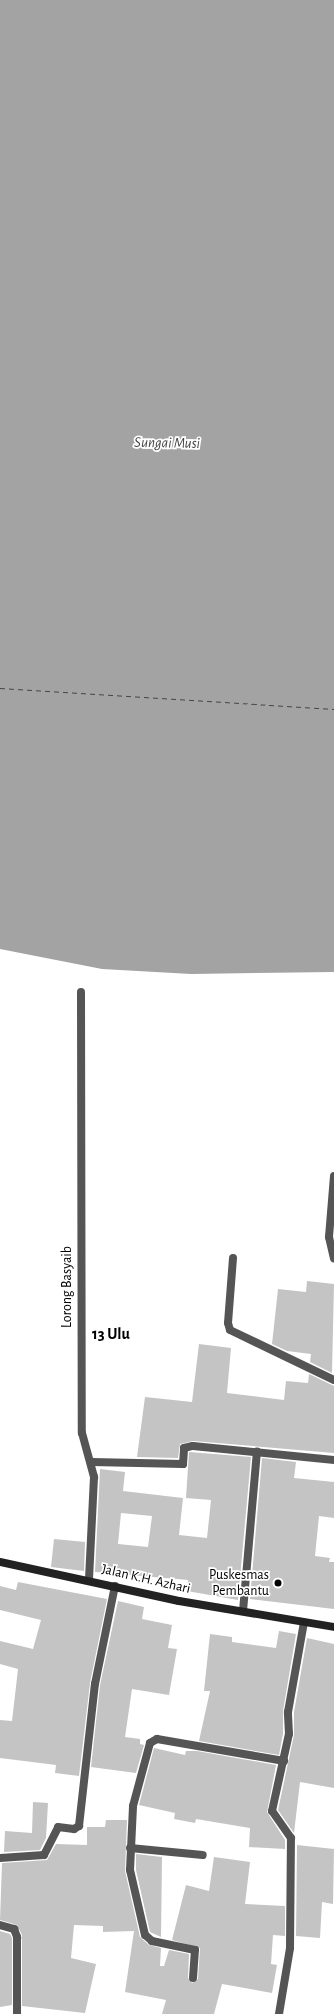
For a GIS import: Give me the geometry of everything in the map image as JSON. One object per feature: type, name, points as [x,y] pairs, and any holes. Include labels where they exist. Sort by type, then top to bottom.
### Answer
[{"type":"street","name":"Lorong Basyaib","points":[[81,992],[82,1433],[84,1448],[92,1462],[89,1580]]},
{"type":"street","points":[[334,1176],[329,1237],[334,1258]]},
{"type":"street","points":[[234,1258],[228,1323],[230,1330],[334,1380]]},
{"type":"street","points":[[92,1462],[183,1464],[184,1448],[193,1446],[334,1460]]},
{"type":"street","points":[[243,1611],[257,1452]]},
{"type":"street","name":"Jalan K.H. Azhari","points":[[0,1562],[243,1611],[334,1627]]},
{"type":"street","points":[[0,1858],[44,1855],[58,1827],[74,1829],[79,1826],[95,1684],[115,1586]]},
{"type":"street","points":[[279,2014],[290,1948],[291,1838],[272,1811],[284,1761],[288,1712],[304,1622]]},
{"type":"street","points":[[193,1978],[195,1950],[152,1941],[145,1935],[130,1870],[133,1806],[151,1741],[157,1739],[284,1761]]},
{"type":"street","points":[[130,1848],[203,1855]]},
{"type":"street","points":[[0,1925],[14,1930],[17,1937],[17,2014]]},
{"type":"water","name":"Sungai Musi","points":[[0,0],[334,0],[334,972],[191,974],[102,969],[0,949]]},
{"type":"building","points":[[307,1281],[334,1284],[332,1373],[310,1362],[311,1354],[287,1351],[272,1344],[278,1289],[306,1292]]},
{"type":"building","points":[[199,1344],[231,1348],[227,1393],[284,1400],[286,1381],[308,1383],[309,1374],[334,1386],[334,1453],[193,1441],[180,1444],[178,1458],[137,1457],[145,1397],[192,1402]]},
{"type":"building","points":[[189,1452],[251,1457],[238,1600],[187,1591],[188,1580],[95,1572],[100,1469],[125,1472],[123,1491],[183,1498],[179,1535],[207,1538],[211,1500],[186,1498]],"holes":[[[121,1513],[152,1516],[148,1547],[118,1544]]]},
{"type":"building","points":[[262,1458],[296,1462],[294,1478],[334,1482],[334,1518],[319,1516],[315,1556],[330,1558],[329,1562],[334,1562],[334,1609],[250,1599]]},
{"type":"building","points":[[54,1539],[85,1542],[84,1571],[51,1567]]},
{"type":"building","points":[[18,1582],[107,1599],[90,1683],[79,1776],[55,1773],[56,1765],[0,1758],[0,1720],[12,1721],[18,1669],[0,1664],[0,1641],[33,1649],[41,1620],[0,1610],[0,1586],[16,1590]]},
{"type":"building","points":[[118,1601],[144,1607],[142,1619],[172,1625],[168,1648],[177,1649],[169,1695],[132,1689],[125,1737],[140,1739],[140,1744],[144,1745],[136,1773],[91,1767],[100,1685]]},
{"type":"building","points":[[279,1631],[296,1634],[283,1711],[283,1734],[279,1755],[199,1741],[210,1691],[204,1691],[210,1634],[232,1637],[232,1642],[276,1648]]},
{"type":"building","points":[[307,1638],[334,1644],[334,1788],[300,1782],[294,1833],[278,1810],[294,1735],[294,1712]]},
{"type":"building","points":[[154,1748],[185,1755],[186,1751],[197,1751],[276,1765],[267,1812],[285,1840],[285,1849],[249,1847],[250,1828],[196,1819],[195,1823],[174,1819],[175,1813],[139,1805]]},
{"type":"building","points":[[33,1802],[48,1803],[46,1838],[40,1850],[4,1852],[5,1831],[32,1833]]},
{"type":"building","points":[[106,1820],[127,1820],[125,1871],[140,1937],[149,1945],[161,1948],[160,1966],[164,1966],[169,1950],[189,1954],[188,1978],[192,1983],[198,1979],[200,1948],[172,1940],[186,1885],[209,1891],[214,1857],[250,1862],[245,1904],[285,1906],[285,1936],[273,1935],[271,1964],[277,1965],[272,1993],[222,1984],[214,2014],[162,2014],[166,2000],[125,1992],[134,1931],[103,1932],[103,1926],[74,1925],[71,1958],[96,1964],[85,2013],[22,2006],[22,1935],[17,1925],[0,1920],[2,1863],[47,1860],[56,1844],[87,1845],[87,1827],[105,1827]]},
{"type":"building","points":[[297,1845],[334,1849],[333,1904],[322,1902],[320,1938],[296,1936]]},
{"type":"building","points":[[136,1854],[162,1857],[161,1937],[150,1932],[136,1870]]},
{"type":"building","points":[[0,1931],[10,1934],[12,1938],[12,2005],[0,2007]]},
{"type":"ferry route","points":[[0,688],[334,709]]},
{"type":"place","name":"Puskesmas Pembantu","points":[[278,1583]]},
{"type":"district","name":"13 Ulu","points":[[111,1334]]}]
